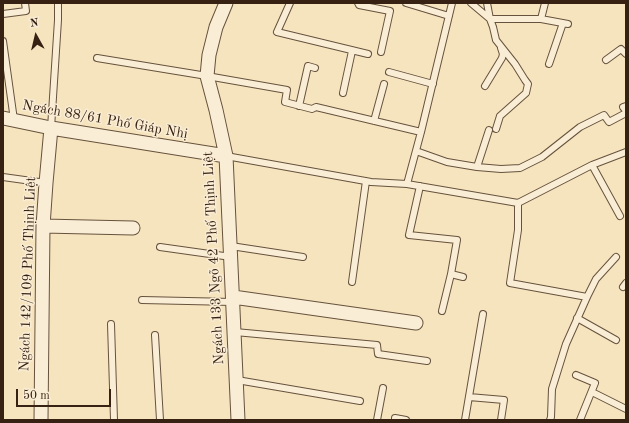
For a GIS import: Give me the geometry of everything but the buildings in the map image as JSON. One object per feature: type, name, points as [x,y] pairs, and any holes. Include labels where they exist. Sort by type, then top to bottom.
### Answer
[{"type":"street","name":"Ngách 133 Ngõ 42 Phố Thịnh Liệt","points":[[226,3],[216,27],[209,55],[207,76],[226,156],[238,420]]},
{"type":"street","name":"Ngách 88/61 Phố Giáp Nhị","points":[[8,119],[51,128],[226,156]]},
{"type":"street","name":"Ngách 142/109 Phố Thịnh Liệt","points":[[41,420],[43,226],[51,128]]},
{"type":"street","points":[[43,226],[133,228]]},
{"type":"street","points":[[233,300],[416,323]]},
{"type":"lane","points":[[3,14],[26,11],[25,3]]},
{"type":"lane","points":[[51,128],[58,3]]},
{"type":"lane","points":[[290,3],[277,32],[368,54]]},
{"type":"lane","points":[[358,3],[359,5],[390,11],[381,52]]},
{"type":"lane","points":[[406,3],[449,16]]},
{"type":"lane","points":[[407,184],[452,3]]},
{"type":"lane","points":[[470,3],[490,19],[541,19],[566,24],[549,64]]},
{"type":"lane","points":[[485,86],[503,56],[503,51],[496,40],[487,3]]},
{"type":"lane","points":[[541,19],[545,3]]},
{"type":"lane","points":[[477,166],[500,116],[526,93],[528,84],[515,64],[496,40]]},
{"type":"lane","points":[[3,41],[8,119]]},
{"type":"lane","points":[[606,60],[622,49],[626,54]]},
{"type":"lane","points":[[343,93],[352,51]]},
{"type":"lane","points":[[97,58],[287,90],[285,102],[312,109],[316,107],[421,132]]},
{"type":"lane","points":[[299,106],[308,66],[315,68]]},
{"type":"lane","points":[[389,72],[433,84]]},
{"type":"lane","points":[[374,121],[384,84]]},
{"type":"lane","points":[[416,151],[448,162],[501,169],[520,168],[542,157],[580,127],[604,115],[609,122],[626,112],[623,107],[626,106]]},
{"type":"lane","points":[[226,156],[371,182],[407,184],[518,203],[592,165],[626,152]]},
{"type":"lane","points":[[592,165],[620,216]]},
{"type":"lane","points":[[3,177],[46,183]]},
{"type":"lane","points":[[352,282],[366,181]]},
{"type":"lane","points":[[403,240],[409,235],[420,186]]},
{"type":"lane","points":[[518,203],[518,230],[510,283],[587,297]]},
{"type":"lane","points":[[409,235],[457,240],[442,311]]},
{"type":"lane","points":[[160,247],[302,257]]},
{"type":"lane","points":[[550,420],[552,388],[566,344],[596,279],[616,257]]},
{"type":"lane","points":[[451,274],[463,277]]},
{"type":"lane","points":[[142,300],[233,300]]},
{"type":"lane","points":[[465,420],[483,314]]},
{"type":"lane","points":[[577,318],[616,340]]},
{"type":"lane","points":[[111,324],[114,420]]},
{"type":"lane","points":[[235,332],[377,345],[378,354],[427,361]]},
{"type":"lane","points":[[156,335],[160,420]]},
{"type":"lane","points":[[576,375],[595,383],[580,420]]},
{"type":"lane","points":[[237,380],[360,401]]},
{"type":"lane","points":[[377,420],[383,388]]},
{"type":"lane","points":[[592,392],[626,409]]},
{"type":"lane","points":[[469,397],[504,400],[501,420]]},
{"type":"lane","points":[[395,420],[395,418],[406,420]]}]
